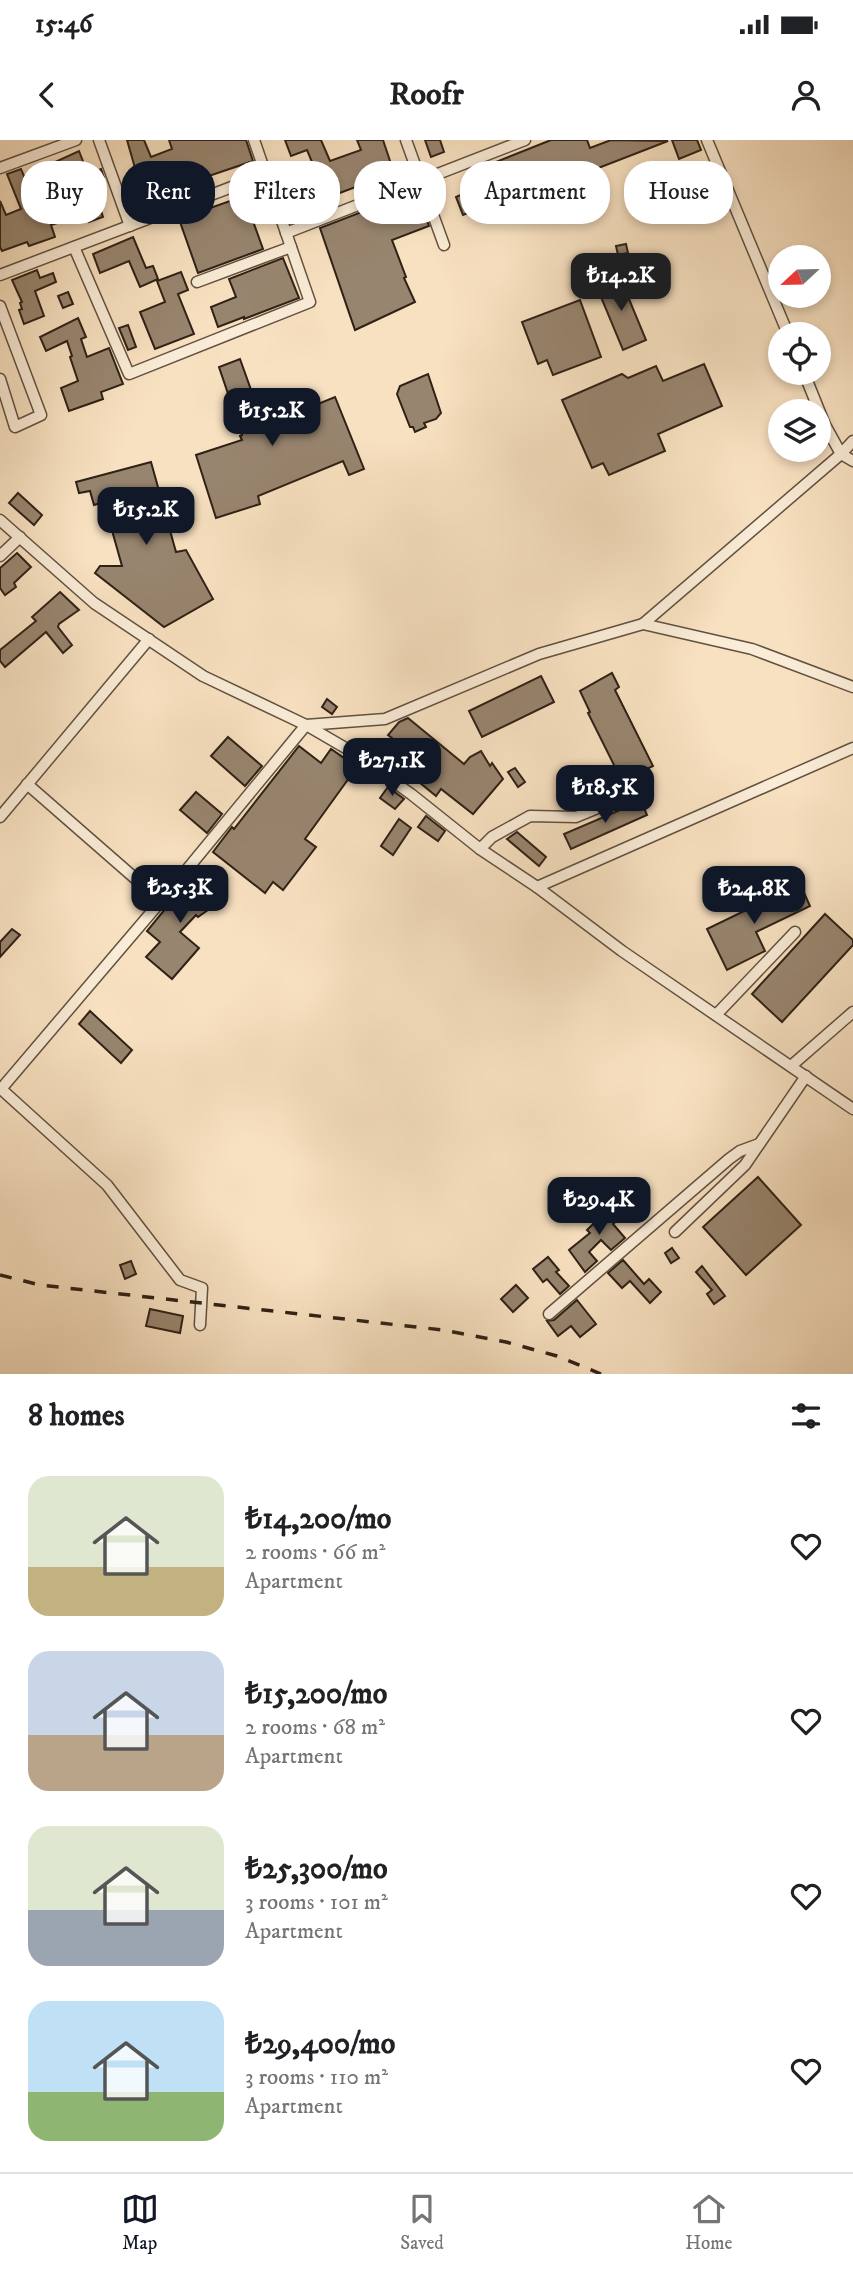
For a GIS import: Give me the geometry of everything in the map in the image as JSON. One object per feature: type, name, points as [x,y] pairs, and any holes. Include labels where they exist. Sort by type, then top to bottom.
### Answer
[{"type":"street","points":[[0,168],[76,140]]},
{"type":"street","points":[[99,140],[130,226]]},
{"type":"street","points":[[254,140],[261,161]]},
{"type":"street","points":[[406,140],[413,161]]},
{"type":"street","points":[[446,171],[525,140]]},
{"type":"street","points":[[707,140],[783,322]]},
{"type":"street","points":[[0,275],[229,188]]},
{"type":"street","points":[[286,233],[354,206]]},
{"type":"street","points":[[74,247],[129,374],[310,302],[283,224]]},
{"type":"street","points":[[436,224],[444,245]]},
{"type":"street","points":[[197,282],[291,247]]},
{"type":"street","points":[[0,306],[41,415],[15,427],[0,379]]},
{"type":"street","points":[[809,385],[825,425],[841,454],[853,461]]},
{"type":"street","points":[[200,1325],[202,1288],[180,1280],[107,1185],[0,1089],[162,901],[306,725],[385,719],[539,654],[643,624],[853,441]]},
{"type":"street","points":[[0,520],[94,603],[204,676],[306,725],[349,750],[622,951],[853,1109]]},
{"type":"street","points":[[0,556],[20,537]]},
{"type":"street","points":[[643,624],[752,649],[853,687]]},
{"type":"street","points":[[0,817],[149,639]]},
{"type":"street","points":[[537,887],[853,748]]},
{"type":"street","points":[[27,784],[162,901]]},
{"type":"street","points":[[480,849],[492,837],[530,816],[576,817],[629,795]]},
{"type":"street","points":[[716,1014],[795,932]]},
{"type":"street","points":[[791,1066],[853,1012]]},
{"type":"street","points":[[675,1232],[744,1165],[806,1076]]},
{"type":"street","points":[[549,1314],[740,1150],[759,1144]]},
{"type":"building","points":[[127,140],[144,140],[151,157],[172,149],[169,140],[246,140],[253,161],[229,161],[229,169],[215,174],[215,161],[133,161]]},
{"type":"building","points":[[285,140],[321,140],[330,161],[312,161],[307,150],[291,156]]},
{"type":"building","points":[[357,140],[383,140],[390,161],[354,161],[354,188],[340,193],[340,161],[330,161],[361,150]]},
{"type":"building","points":[[425,140],[440,140],[444,152],[431,157]]},
{"type":"building","points":[[551,140],[587,140],[590,148],[611,140],[668,141],[610,163],[610,161],[498,161]]},
{"type":"building","points":[[672,140],[697,140],[701,150],[679,159]]},
{"type":"building","points":[[79,151],[83,161],[57,161]]},
{"type":"building","points":[[21,169],[21,209],[7,174]]},
{"type":"building","points":[[0,201],[6,215],[21,209],[21,224],[54,224],[51,225],[55,237],[29,246],[27,242],[2,251]]},
{"type":"building","points":[[229,201],[229,224],[254,224],[263,249],[198,273],[181,224],[215,224],[215,206]]},
{"type":"building","points":[[354,215],[354,224],[428,224],[429,226],[392,240],[415,302],[355,330],[320,228],[340,224],[340,220]]},
{"type":"building","points":[[133,237],[146,268],[153,266],[158,279],[140,287],[129,261],[100,273],[93,254]]},
{"type":"building","points":[[626,244],[628,253],[618,255],[616,246]]},
{"type":"building","points":[[283,258],[299,298],[218,327],[211,307],[236,297],[229,279]]},
{"type":"building","points":[[37,270],[40,278],[53,273],[56,282],[35,291],[44,316],[24,324],[19,310],[22,309],[22,302],[12,280]]},
{"type":"building","points":[[181,272],[188,290],[178,294],[194,334],[155,349],[140,312],[165,302],[157,281]]},
{"type":"building","points":[[619,275],[646,340],[623,350],[596,285]]},
{"type":"building","points":[[68,292],[73,304],[63,308],[58,296]]},
{"type":"building","points":[[580,300],[601,357],[553,375],[547,360],[538,364],[522,322]]},
{"type":"building","points":[[78,318],[86,337],[81,339],[87,357],[109,348],[123,384],[101,392],[103,399],[69,411],[61,388],[78,381],[67,341],[46,351],[40,337]]},
{"type":"building","points":[[128,325],[136,347],[128,350],[119,328]]},
{"type":"building","points":[[240,359],[264,426],[335,397],[364,469],[349,475],[343,461],[258,496],[260,504],[216,518],[196,455],[242,440],[219,367]]},
{"type":"building","points":[[704,364],[722,406],[658,434],[665,451],[609,475],[603,463],[592,468],[562,400],[622,374],[628,378],[656,366],[663,381]]},
{"type":"building","points":[[428,374],[441,413],[436,419],[424,423],[426,427],[415,432],[413,427],[410,427],[397,394],[400,386]]},
{"type":"building","points":[[151,462],[176,552],[186,550],[213,599],[164,627],[95,573],[100,566],[122,566],[104,502],[94,505],[90,491],[79,493],[76,482]]},
{"type":"building","points":[[18,493],[42,515],[34,525],[9,503]]},
{"type":"building","points":[[17,553],[31,567],[14,583],[16,587],[5,595],[0,588],[0,568]]},
{"type":"building","points":[[60,592],[79,610],[58,627],[72,645],[63,653],[46,632],[5,667],[0,661],[0,650],[36,621],[32,617]]},
{"type":"building","points":[[612,673],[619,687],[615,690],[653,766],[622,781],[580,691]]},
{"type":"building","points":[[541,676],[554,702],[482,737],[469,711]]},
{"type":"building","points":[[327,699],[337,707],[332,714],[322,707]]},
{"type":"building","points":[[408,718],[464,764],[481,751],[490,766],[492,763],[503,779],[473,814],[441,789],[436,796],[386,755],[397,742],[388,735],[399,722]]},
{"type":"building","points":[[228,737],[262,766],[245,786],[211,756]]},
{"type":"building","points":[[299,746],[321,763],[331,749],[357,767],[305,839],[316,847],[283,890],[273,882],[265,893],[213,852]]},
{"type":"building","points":[[515,768],[525,782],[518,787],[508,772]]},
{"type":"building","points":[[587,774],[591,784],[570,791],[566,781]]},
{"type":"building","points":[[388,787],[404,799],[395,809],[380,798]]},
{"type":"building","points":[[196,792],[222,814],[207,833],[180,810]]},
{"type":"building","points":[[641,801],[647,815],[571,849],[564,834]]},
{"type":"building","points":[[426,816],[445,831],[438,841],[418,827]]},
{"type":"building","points":[[399,819],[411,828],[393,855],[381,846]]},
{"type":"building","points":[[517,832],[546,857],[539,866],[507,839]]},
{"type":"building","points":[[198,869],[213,882],[208,910],[198,917],[196,915],[180,932],[199,948],[172,979],[146,957],[160,942],[147,931]]},
{"type":"building","points":[[800,884],[810,906],[756,932],[765,951],[727,970],[707,929]]},
{"type":"building","points":[[825,914],[853,940],[853,945],[782,1022],[752,994]]},
{"type":"building","points":[[12,929],[20,935],[0,957],[0,942]]},
{"type":"building","points":[[90,1011],[132,1050],[121,1063],[79,1024]]},
{"type":"building","points":[[758,1177],[801,1225],[746,1275],[703,1227]]},
{"type":"building","points":[[616,1202],[626,1213],[613,1224],[625,1238],[611,1250],[601,1240],[589,1252],[597,1261],[585,1272],[569,1250],[590,1233],[587,1230]]},
{"type":"building","points":[[672,1248],[679,1258],[671,1263],[665,1253]]},
{"type":"building","points":[[548,1257],[559,1270],[556,1272],[569,1286],[560,1294],[547,1279],[543,1282],[533,1269]]},
{"type":"building","points":[[623,1260],[644,1284],[649,1279],[661,1292],[650,1303],[630,1281],[622,1288],[608,1273]]},
{"type":"building","points":[[131,1261],[136,1274],[125,1279],[120,1265]]},
{"type":"building","points":[[702,1266],[725,1296],[714,1304],[707,1294],[712,1290],[696,1272]]},
{"type":"building","points":[[516,1285],[528,1298],[513,1312],[501,1299]]},
{"type":"building","points":[[577,1300],[596,1324],[580,1337],[571,1326],[558,1336],[547,1321],[554,1320]]},
{"type":"building","points":[[150,1309],[183,1316],[180,1333],[146,1326]]},
{"type":"railway","points":[[0,1275],[40,1285],[443,1330],[506,1342],[557,1356],[601,1374]]}]
